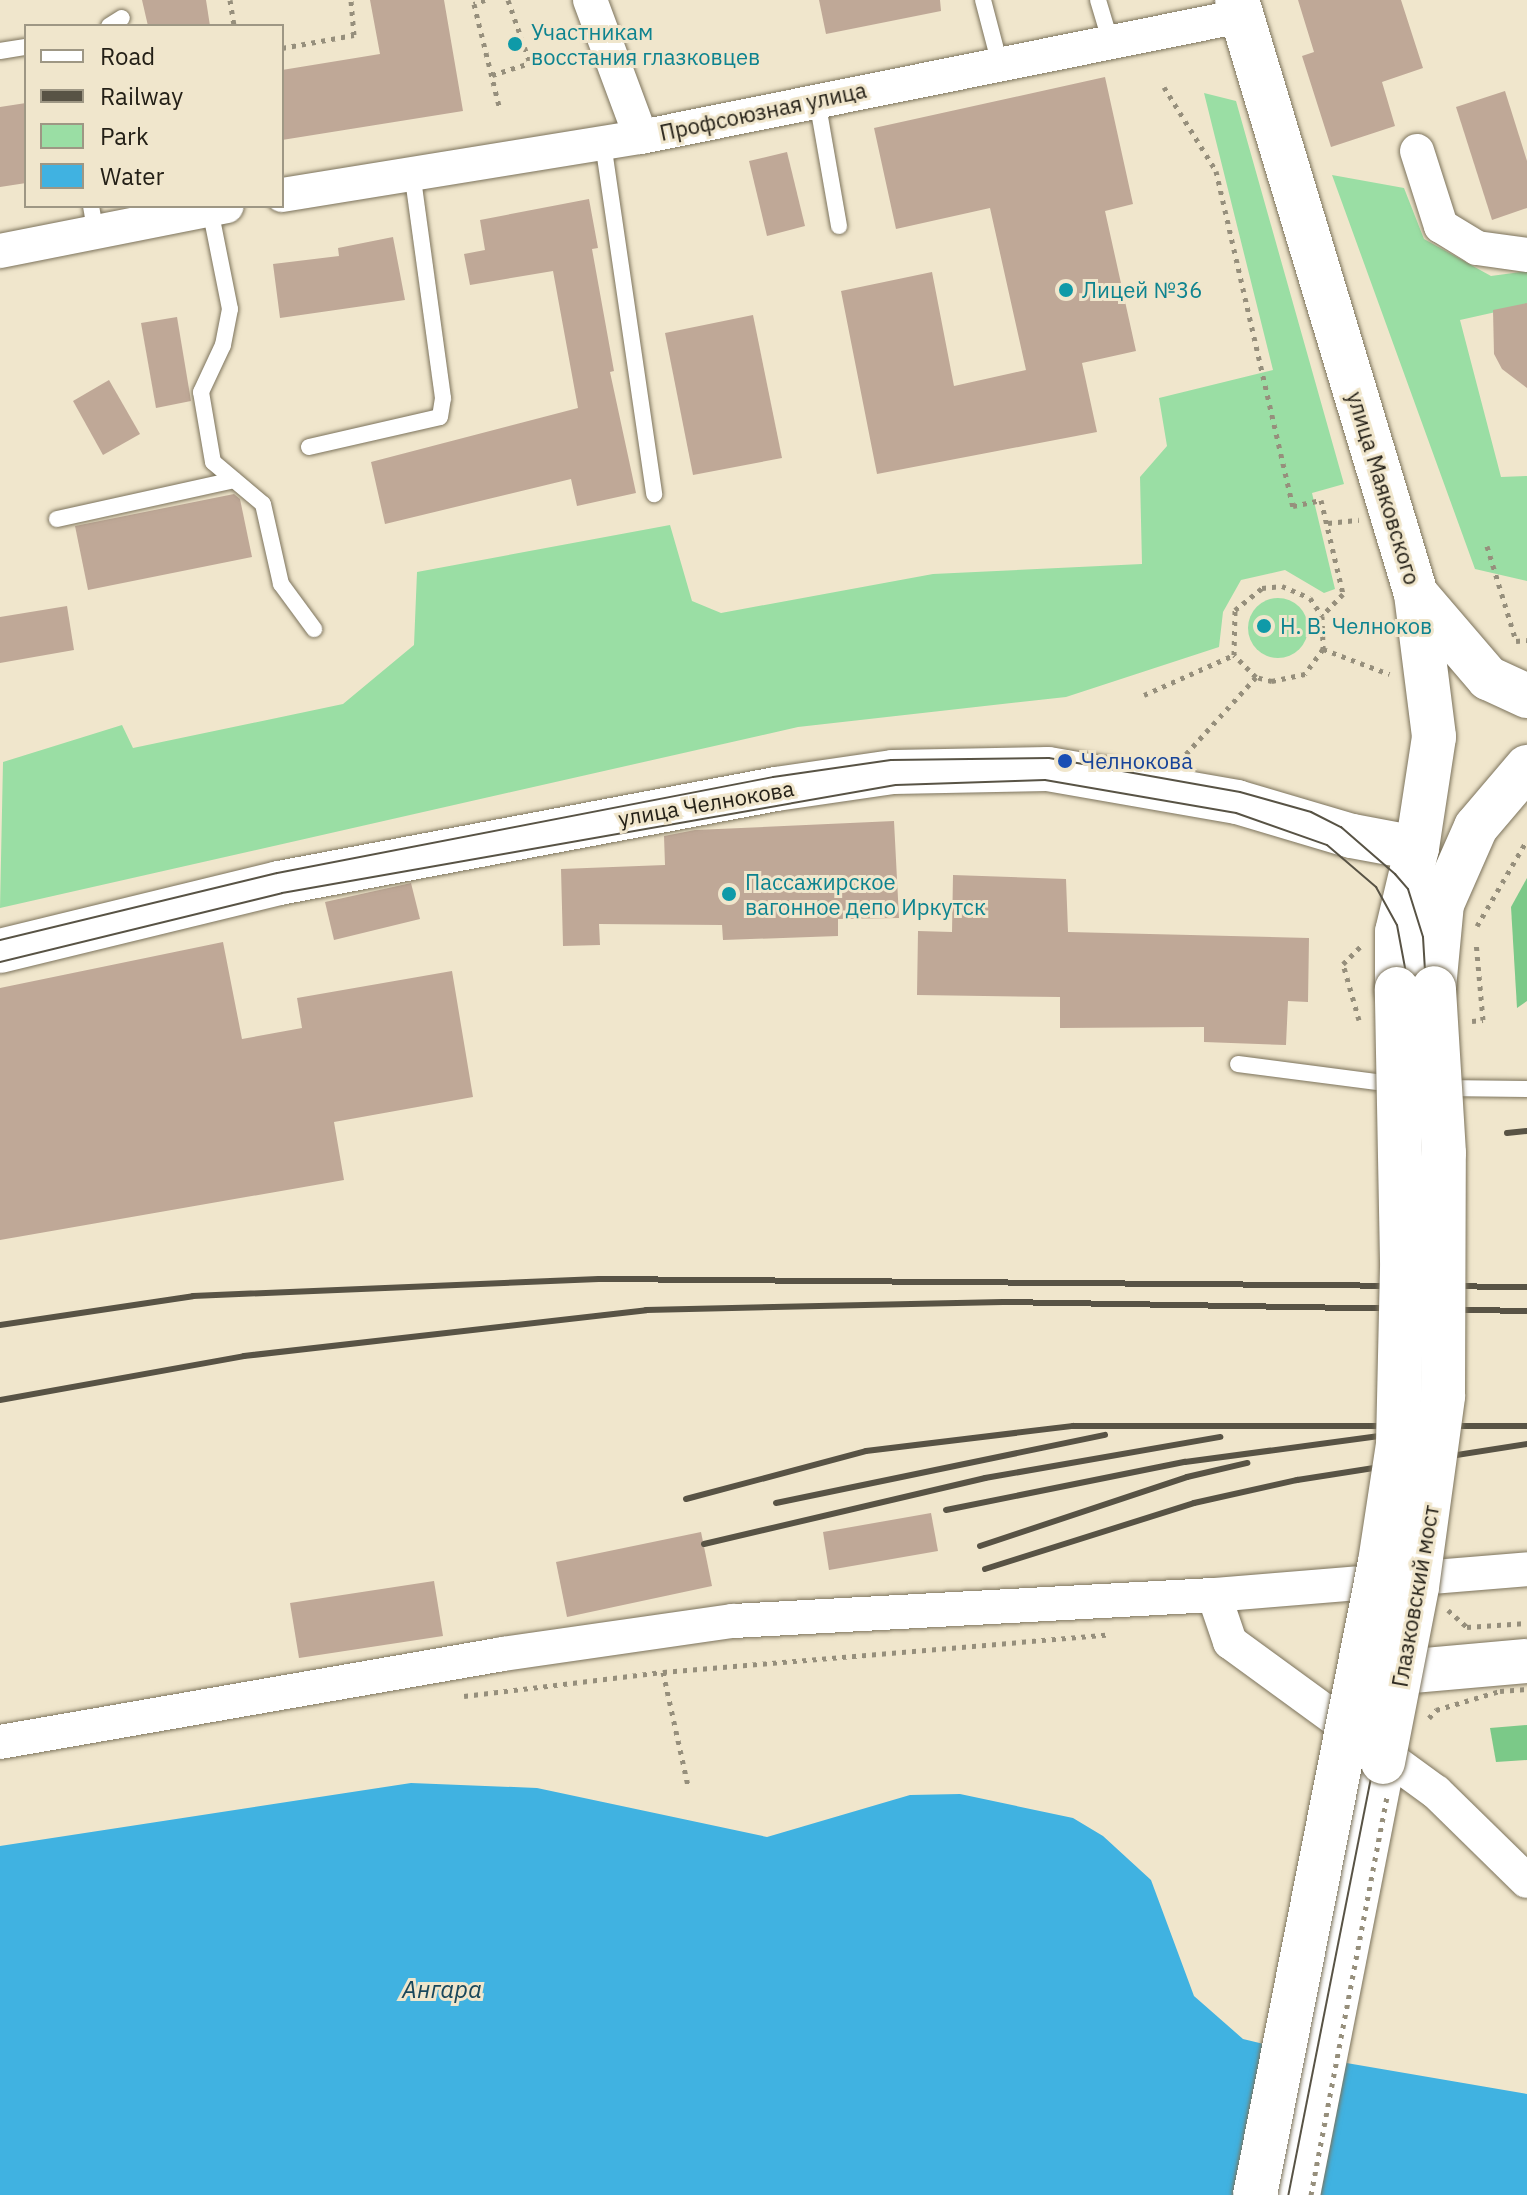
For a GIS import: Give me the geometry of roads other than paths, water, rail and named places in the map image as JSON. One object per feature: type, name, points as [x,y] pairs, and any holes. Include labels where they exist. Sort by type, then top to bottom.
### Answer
[{"type":"main road","name":"улица Маяковского","points":[[1239,8],[1416,594],[1434,737],[1417,848],[1397,932],[1415,988]]},
{"type":"main road","points":[[1416,594],[1488,678],[1527,696]]},
{"type":"main road","points":[[1415,988],[1442,904],[1476,827],[1527,767]]},
{"type":"main road","name":"улица Челнокова","points":[[0,951],[279,883],[776,789],[893,772],[1048,769],[1237,802],[1352,836],[1417,848]]},
{"type":"main road","points":[[1417,848],[1442,904]]},
{"type":"main road","name":"Глазковский мост","points":[[1298,2195],[1403,1672],[1443,1396],[1444,1153],[1415,988]]},
{"type":"main road","name":"Глазковский мост","points":[[1255,2195],[1380,1562],[1398,1444],[1402,1261],[1415,988]]},
{"type":"main road","points":[[1403,1672],[1527,1661]]},
{"type":"street","points":[[590,0],[641,137]]},
{"type":"street","name":"Профсоюзная улица","points":[[284,195],[641,137],[1110,40],[1239,8]]},
{"type":"street","points":[[1417,151],[1441,226],[1477,248],[1527,255]]},
{"type":"street","points":[[0,251],[94,219],[218,208]]},
{"type":"street","points":[[0,1742],[503,1654],[733,1621],[1214,1595],[1527,1569]]},
{"type":"street","points":[[1214,1595],[1230,1642],[1436,1792],[1527,1881]]},
{"type":"lane","points":[[983,0],[999,61]]},
{"type":"lane","points":[[1098,0],[1110,40]]},
{"type":"lane","points":[[0,51],[24,47]]},
{"type":"lane","points":[[817,100],[839,226]]},
{"type":"lane","points":[[603,143],[654,494]]},
{"type":"lane","points":[[309,447],[440,417],[443,398],[412,172]]},
{"type":"lane","points":[[218,208],[230,309],[223,345],[201,392],[213,462],[263,504],[281,584],[314,629]]},
{"type":"lane","points":[[57,519],[234,480]]},
{"type":"lane","points":[[1238,1064],[1361,1083],[1527,1089]]},
{"type":"water","name":"Ангара","points":[[411,1783],[537,1788],[767,1837],[910,1795],[960,1794],[1073,1818],[1103,1836],[1151,1880],[1194,1996],[1243,2039],[1329,2060],[1527,2094],[1527,2195],[0,2195],[0,1846]]},
{"type":"tram line","points":[[0,940],[277,873],[773,777],[891,760],[1049,758],[1240,792],[1311,812],[1341,827],[1395,874],[1408,889],[1423,937],[1435,1154],[1432,1441],[1385,1707],[1288,2195]]},
{"type":"tram line","points":[[0,962],[282,893],[896,785],[1045,780],[1236,813],[1327,845],[1376,887],[1397,925],[1409,989],[1414,1154],[1411,1439],[1395,1548],[1266,2195]]},
{"type":"railway","points":[[1507,1133],[1527,1131]]},
{"type":"railway","points":[[0,1325],[193,1296],[599,1279],[1527,1287]]},
{"type":"railway","points":[[0,1400],[244,1356],[646,1310],[1003,1302],[1527,1311]]},
{"type":"railway","points":[[686,1499],[866,1451],[1073,1426],[1527,1426]]},
{"type":"railway","points":[[776,1503],[1105,1435]]},
{"type":"railway","points":[[946,1510],[1185,1462],[1379,1436]]},
{"type":"railway","points":[[704,1544],[985,1478],[1220,1437]]},
{"type":"railway","points":[[985,1569],[1194,1503],[1297,1480],[1527,1444]]},
{"type":"railway","points":[[980,1546],[1187,1477],[1247,1463]]},
{"type":"place","name":"Участникам восстания глазковцев","points":[[515,44]]},
{"type":"place","name":"Лицей №36","points":[[1066,290]]},
{"type":"place","name":"Н. В. Челноков","points":[[1264,626]]},
{"type":"place","name":"Челнокова","points":[[1065,761]]},
{"type":"place","name":"Пассажирское вагонное депо Иркутск","points":[[729,894]]}]
